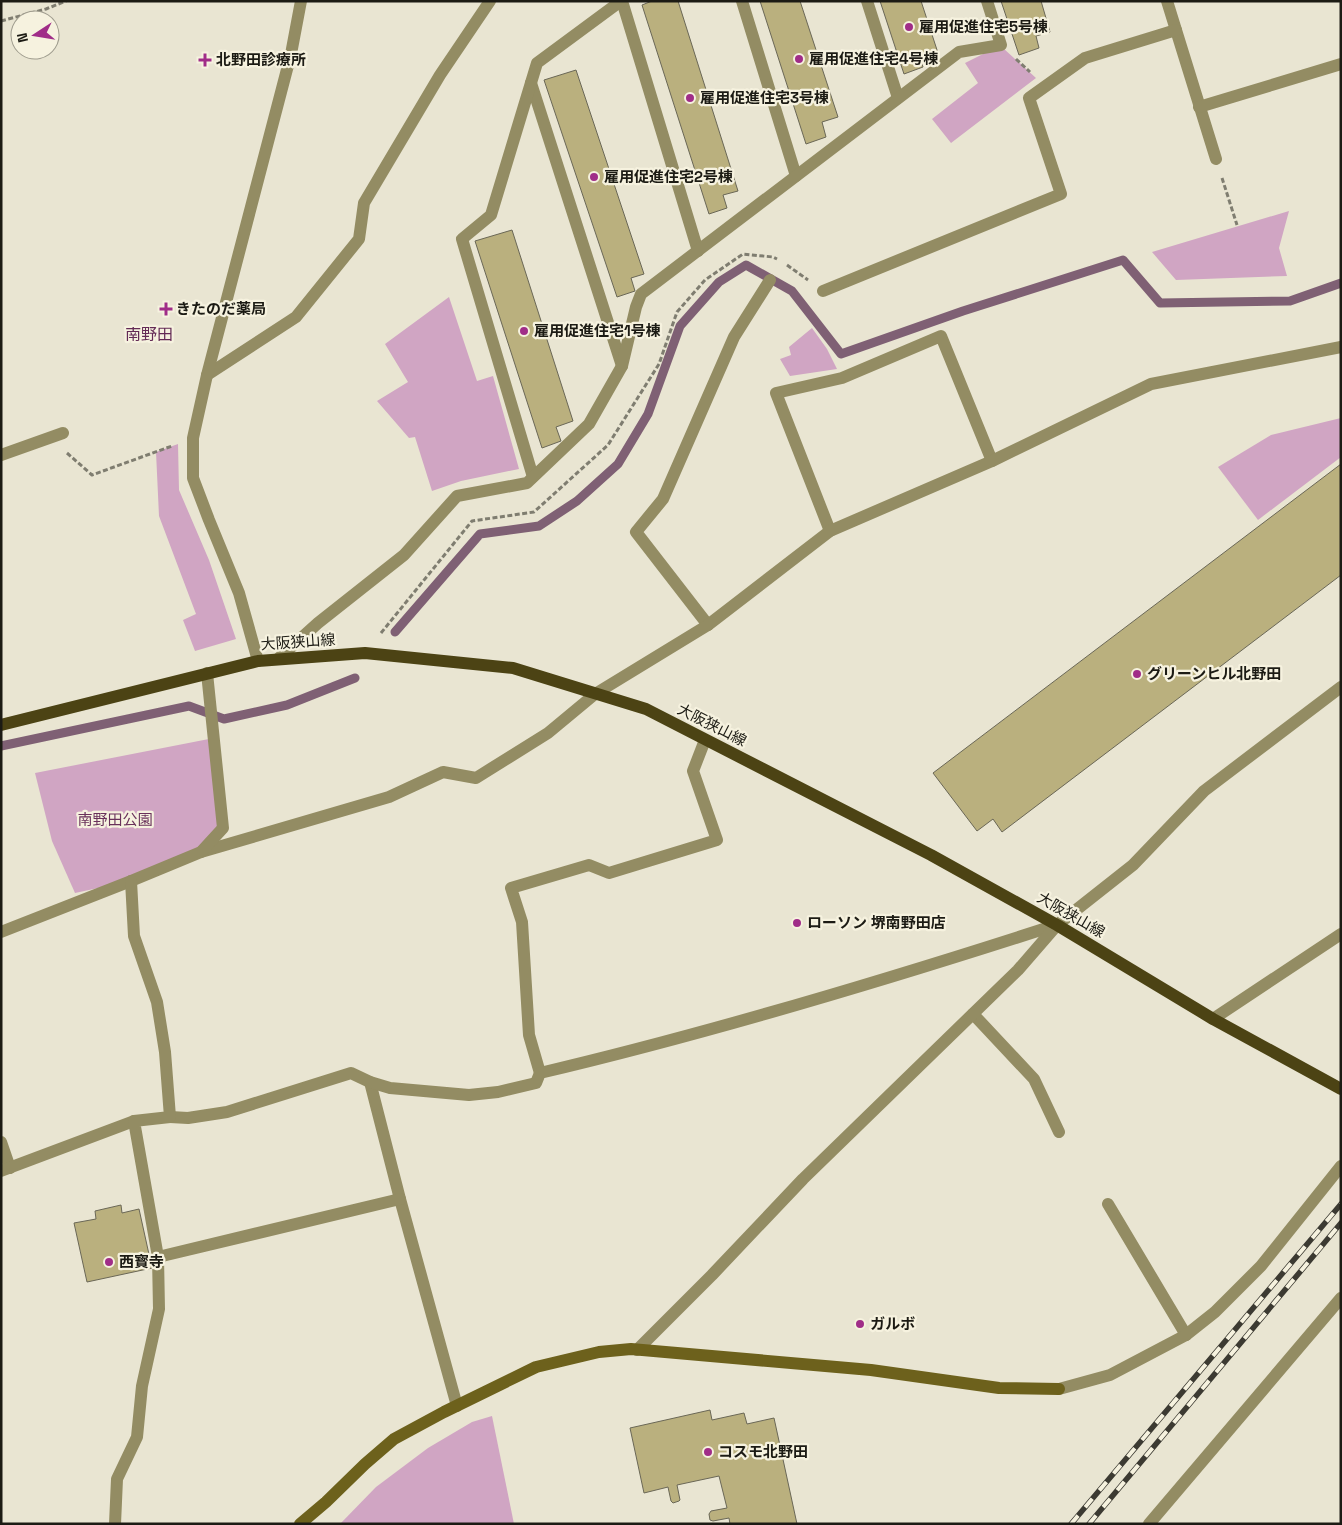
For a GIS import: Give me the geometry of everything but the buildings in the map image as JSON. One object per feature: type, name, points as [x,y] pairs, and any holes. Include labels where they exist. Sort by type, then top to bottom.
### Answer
[{"type":"main road","name":"大阪狭山線","points":[[1,725],[258,661],[365,653],[513,668],[646,710],[932,855],[1057,925],[1213,1019],[1341,1089]]},
{"type":"street","points":[[258,661],[239,593],[193,478],[193,438],[207,375],[291,54],[301,1]]},
{"type":"street","points":[[207,375],[296,317],[359,239],[364,203],[440,75],[490,1]]},
{"type":"street","points":[[533,477],[462,239],[491,215],[537,63],[621,1],[698,251]]},
{"type":"street","points":[[742,1],[796,176]]},
{"type":"street","points":[[867,1],[898,98]]},
{"type":"street","points":[[278,659],[318,623],[404,555],[457,496],[527,482],[589,424],[622,366],[641,294],[959,52],[1001,46],[987,1]]},
{"type":"street","points":[[1167,1],[1216,158]]},
{"type":"street","points":[[823,291],[1061,194],[1029,98],[1085,58],[1176,30]]},
{"type":"street","points":[[1199,107],[1341,64]]},
{"type":"street","points":[[531,83],[622,366]]},
{"type":"street","points":[[708,624],[636,532],[663,499],[734,338],[770,280]]},
{"type":"street","points":[[830,531],[776,393],[842,378],[941,336],[992,461]]},
{"type":"street","points":[[1,932],[200,852],[389,797],[443,772],[476,778],[548,733],[595,694],[708,624],[830,531],[992,461],[1151,384],[1341,347]]},
{"type":"street","points":[[1,455],[63,433]]},
{"type":"street","points":[[200,852],[223,828],[207,673]]},
{"type":"street","points":[[637,1350],[803,1180],[1018,970],[1057,925],[1133,865],[1204,791],[1341,687]]},
{"type":"street","points":[[1,1142],[6,1170],[134,1121],[188,1118],[227,1112],[351,1073],[370,1082],[390,1088],[469,1095],[498,1092],[536,1083],[540,1072],[529,1035],[522,922],[511,888],[589,865],[609,873],[717,840],[693,771],[705,740]]},
{"type":"street","points":[[131,881],[134,936],[157,1002],[164,1042],[170,1118]]},
{"type":"street","points":[[540,1072],[612,1056],[805,1002],[1057,925]]},
{"type":"street","points":[[1213,1019],[1341,934]]},
{"type":"street","points":[[973,1014],[1034,1079],[1060,1132]]},
{"type":"street","points":[[370,1082],[457,1406]]},
{"type":"street","points":[[115,1524],[117,1479],[137,1437],[142,1386],[159,1309],[158,1257],[134,1121]]},
{"type":"street","points":[[300,1524],[394,1439],[536,1367],[599,1352],[632,1349],[871,1370],[999,1388],[1060,1389],[1110,1375],[1186,1335],[1214,1312],[1261,1266],[1341,1166]]},
{"type":"street","points":[[158,1257],[400,1199]]},
{"type":"street","points":[[1108,1204],[1186,1335]]},
{"type":"street","points":[[1149,1524],[1341,1298]]},
{"type":"path","points":[[1,21],[46,9],[66,1]]},
{"type":"path","points":[[1001,46],[1046,86]]},
{"type":"path","points":[[1216,158],[1237,225]]},
{"type":"path","points":[[770,280],[784,263],[823,291]]},
{"type":"path","points":[[50,438],[92,475],[193,438]]},
{"type":"green space","points":[[1003,48],[1036,78],[951,143],[932,119],[978,83],[965,63],[985,53]]},
{"type":"green space","points":[[1289,211],[1279,248],[1287,276],[1176,280],[1152,252]]},
{"type":"green space","points":[[449,297],[477,381],[493,376],[519,469],[461,481],[432,491],[415,437],[409,438],[377,401],[408,382],[385,344]]},
{"type":"green space","points":[[812,328],[827,349],[837,369],[790,376],[780,359],[791,355],[789,347]]},
{"type":"green space","points":[[1341,418],[1341,457],[1258,520],[1218,467],[1271,435]]},
{"type":"green space","points":[[178,444],[179,490],[209,560],[236,639],[195,651],[183,620],[196,614],[159,516],[156,452]]},
{"type":"green space","name":"南野田公園","points":[[214,738],[223,828],[201,852],[131,881],[75,893],[52,841],[35,773]]},
{"type":"green space","points":[[492,1416],[514,1524],[340,1524],[376,1487],[428,1448],[472,1422]]},
{"type":"waterway","points":[[395,632],[480,534],[539,526],[577,501],[618,464],[648,414],[680,326],[719,282],[746,265],[792,291],[841,354],[963,311],[1123,260],[1160,303],[1290,301],[1341,283]]},
{"type":"waterway","points":[[1,746],[189,706],[224,719],[287,705],[355,678]]},
{"type":"railway","points":[[1071,1524],[1341,1204]]},
{"type":"railway","points":[[1089,1524],[1341,1223]]},
{"type":"place","name":"雇用促進住宅5号棟","points":[[909,27]]},
{"type":"place","name":"雇用促進住宅4号棟","points":[[799,59]]},
{"type":"place","name":"北野田診療所","points":[[205,60]]},
{"type":"place","name":"雇用促進住宅3号棟","points":[[690,98]]},
{"type":"place","name":"雇用促進住宅2号棟","points":[[594,177]]},
{"type":"place","name":"きたのだ薬局","points":[[166,309]]},
{"type":"place","name":"雇用促進住宅1号棟","points":[[524,331]]},
{"type":"place","name":"グリーンヒル北野田","points":[[1137,674]]},
{"type":"place","name":"ローソン 堺南野田店","points":[[797,923]]},
{"type":"place","name":"西寳寺","points":[[109,1262]]},
{"type":"place","name":"ガルボ","points":[[860,1324]]},
{"type":"place","name":"コスモ北野田","points":[[708,1452]]},
{"type":"district","name":"南野田","points":[[149,334]]}]
